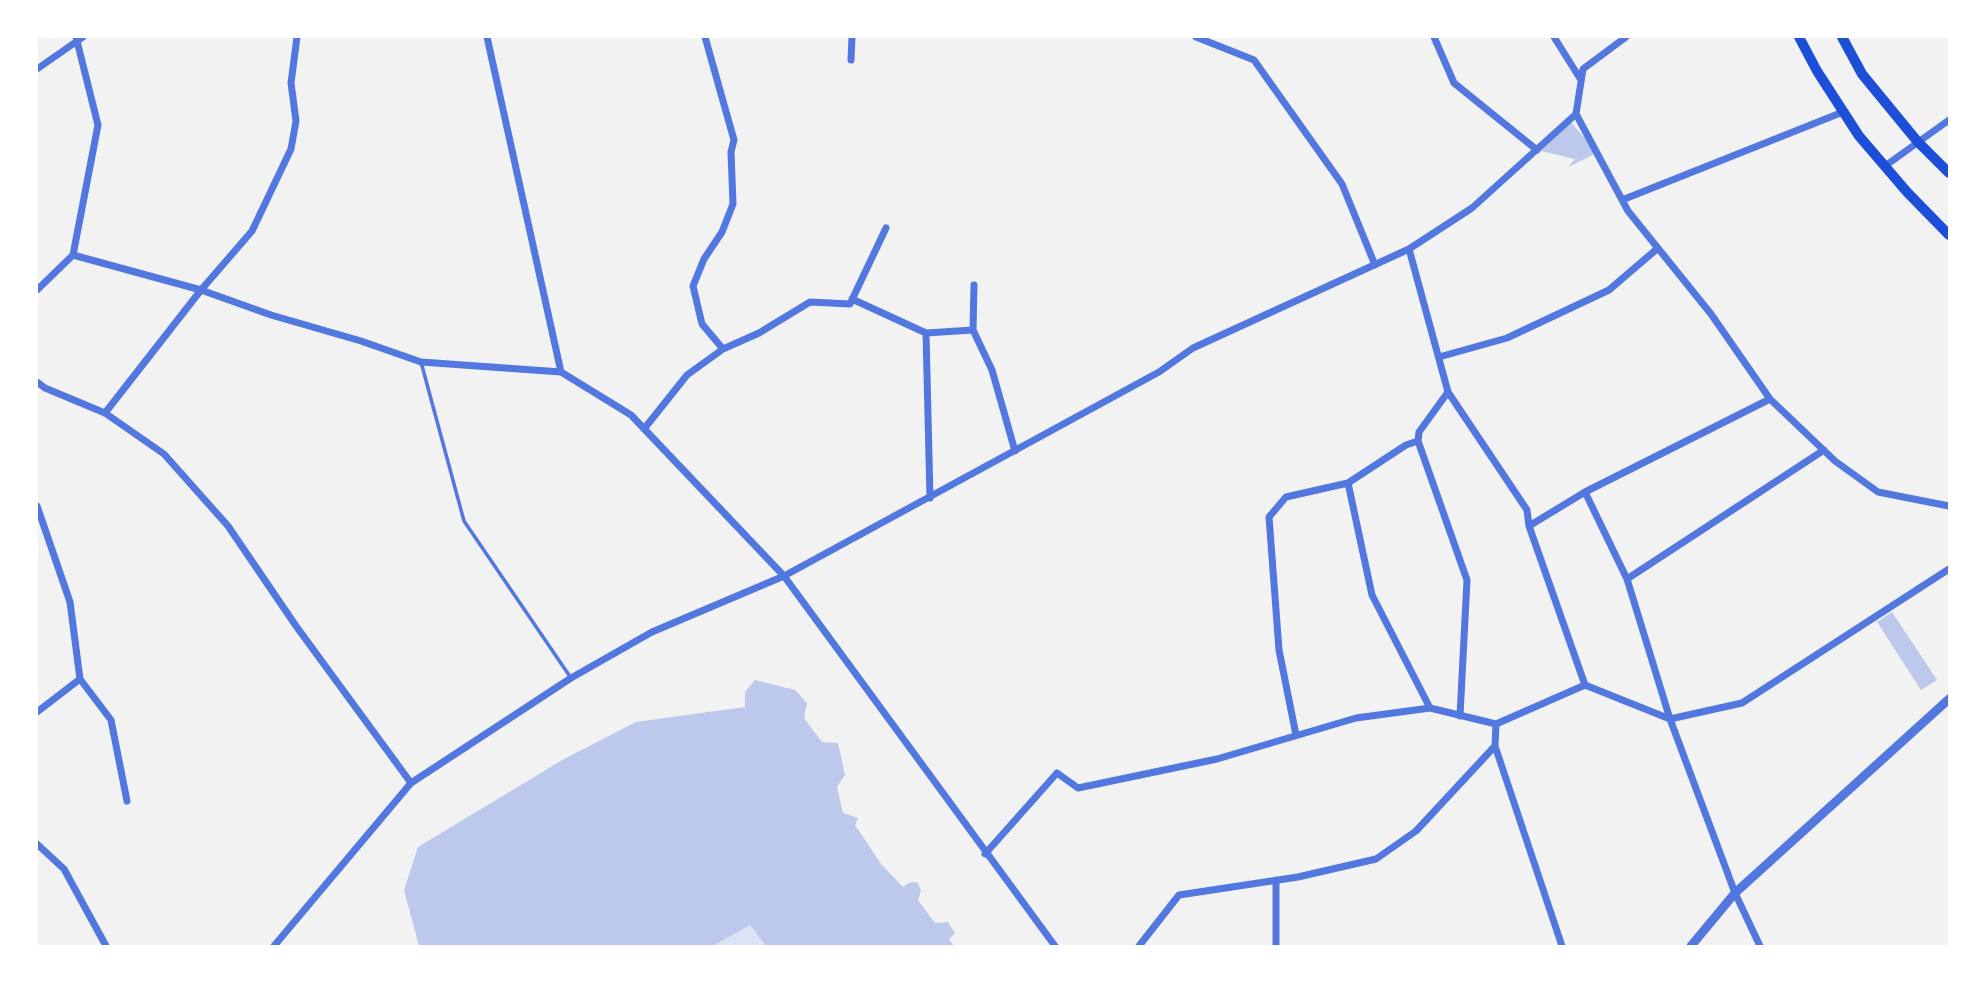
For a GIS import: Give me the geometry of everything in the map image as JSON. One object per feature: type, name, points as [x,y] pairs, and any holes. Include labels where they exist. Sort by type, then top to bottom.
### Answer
[{"type":"main road","points":[[1799,37],[1817,71],[1859,136],[1949,235]]},
{"type":"main road","points":[[1842,37],[1862,74],[1917,141],[1949,173]]},
{"type":"street","points":[[105,413],[201,290],[253,231],[291,149],[296,121],[291,83],[297,37]]},
{"type":"street","points":[[487,37],[561,372]]},
{"type":"street","points":[[705,37],[734,140],[731,152],[733,204],[722,232],[704,259],[693,286],[702,324],[723,349]]},
{"type":"street","points":[[851,60],[852,37]]},
{"type":"street","points":[[1196,37],[1254,60],[1342,184],[1375,265]]},
{"type":"street","points":[[1434,37],[1454,83],[1537,150]]},
{"type":"street","points":[[1554,37],[1582,81]]},
{"type":"street","points":[[274,946],[283,943],[411,783],[571,678],[652,632],[784,576],[1159,372],[1193,348],[1409,249],[1472,208],[1576,114],[1583,69],[1626,37]]},
{"type":"street","points":[[37,69],[79,38],[98,125],[73,255],[37,290]]},
{"type":"street","points":[[1622,200],[1843,112]]},
{"type":"street","points":[[1576,114],[1628,211],[1711,313],[1770,399],[1824,450],[1878,492],[1949,506]]},
{"type":"street","points":[[1885,166],[1949,120]]},
{"type":"street","points":[[644,429],[687,375],[723,349],[759,333],[810,302],[850,304],[886,228]]},
{"type":"street","points":[[1438,357],[1507,338],[1609,290],[1658,248]]},
{"type":"street","points":[[1409,249],[1448,392],[1527,510],[1529,526],[1586,685]]},
{"type":"street","points":[[73,255],[201,290],[421,362],[561,372],[631,415],[784,576],[985,854],[1055,946]]},
{"type":"street","points":[[974,285],[973,330],[992,370],[1015,451]]},
{"type":"street","points":[[852,299],[926,333],[973,330]]},
{"type":"street","points":[[926,333],[930,498]]},
{"type":"street","points":[[37,382],[45,388],[105,413],[164,454],[228,526],[296,626],[411,783]]},
{"type":"street","points":[[1448,392],[1419,432],[1418,440],[1467,580],[1460,716]]},
{"type":"street","points":[[1529,526],[1586,492],[1770,399]]},
{"type":"street","points":[[1296,735],[1279,650],[1269,517],[1286,497],[1348,484],[1406,445],[1418,440]]},
{"type":"street","points":[[1627,579],[1824,450]]},
{"type":"street","points":[[1348,484],[1372,595],[1430,708]]},
{"type":"street","points":[[1586,492],[1627,579],[1670,719],[1735,893],[1760,946]]},
{"type":"street","points":[[37,506],[70,602],[80,679],[111,720],[127,801]]},
{"type":"street","points":[[985,854],[1057,773],[1078,788],[1217,759],[1356,718],[1430,708],[1496,724],[1586,685],[1670,719],[1742,703],[1949,569]]},
{"type":"street","points":[[37,712],[80,679]]},
{"type":"street","points":[[1691,946],[1735,893],[1949,699]]},
{"type":"street","points":[[1496,724],[1495,746],[1562,946]]},
{"type":"street","points":[[1139,946],[1179,895],[1276,880],[1376,859],[1416,831],[1495,746]]},
{"type":"street","points":[[37,844],[64,869],[106,946]]},
{"type":"street","points":[[1276,880],[1276,946]]},
{"type":"lane","points":[[421,362],[464,521],[571,678]]},
{"type":"shaded area","points":[[750,925],[766,946],[713,946]]},
{"type":"building","points":[[1569,120],[1597,153],[1568,167],[1575,159],[1537,150]]},
{"type":"building","points":[[1892,612],[1937,680],[1921,690],[1877,622]]},
{"type":"building","points":[[755,680],[795,690],[807,703],[804,718],[822,742],[838,743],[845,775],[837,787],[843,813],[858,818],[855,825],[881,864],[903,887],[917,882],[921,890],[918,900],[935,923],[948,922],[955,933],[949,939],[954,946],[766,946],[750,925],[713,946],[419,946],[404,890],[418,847],[564,759],[636,722],[745,707],[745,692]]}]
